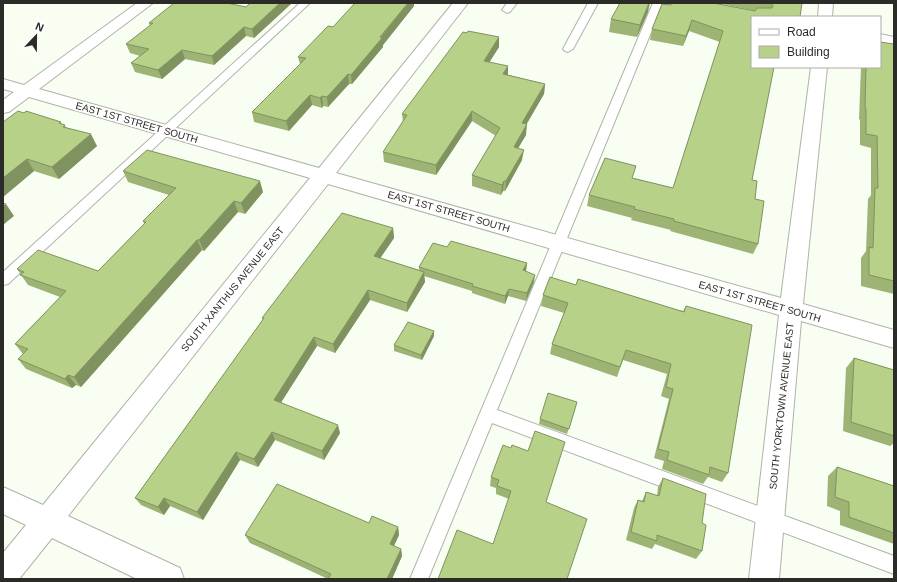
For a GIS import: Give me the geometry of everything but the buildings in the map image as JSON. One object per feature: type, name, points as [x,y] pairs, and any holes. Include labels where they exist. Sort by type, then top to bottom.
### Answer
[{"type":"street","points":[[3,108],[146,3]]},
{"type":"street","name":"SOUTH XANTHUS AVENUE EAST","points":[[3,576],[461,3]]},
{"type":"street","points":[[825,16],[826,3]]},
{"type":"street","points":[[881,39],[894,42]]},
{"type":"street","name":"SOUTH YORKTOWN AVENUE EAST","points":[[764,579],[791,310],[819,68]]},
{"type":"street","name":"EAST 1ST STREET SOUTH","points":[[3,84],[894,339]]},
{"type":"street","points":[[3,500],[46,522],[169,579]]},
{"type":"lane","points":[[3,280],[305,3]]},
{"type":"lane","points":[[568,49],[593,3]]},
{"type":"lane","points":[[419,579],[658,3]]},
{"type":"lane","points":[[488,414],[894,565]]}]
